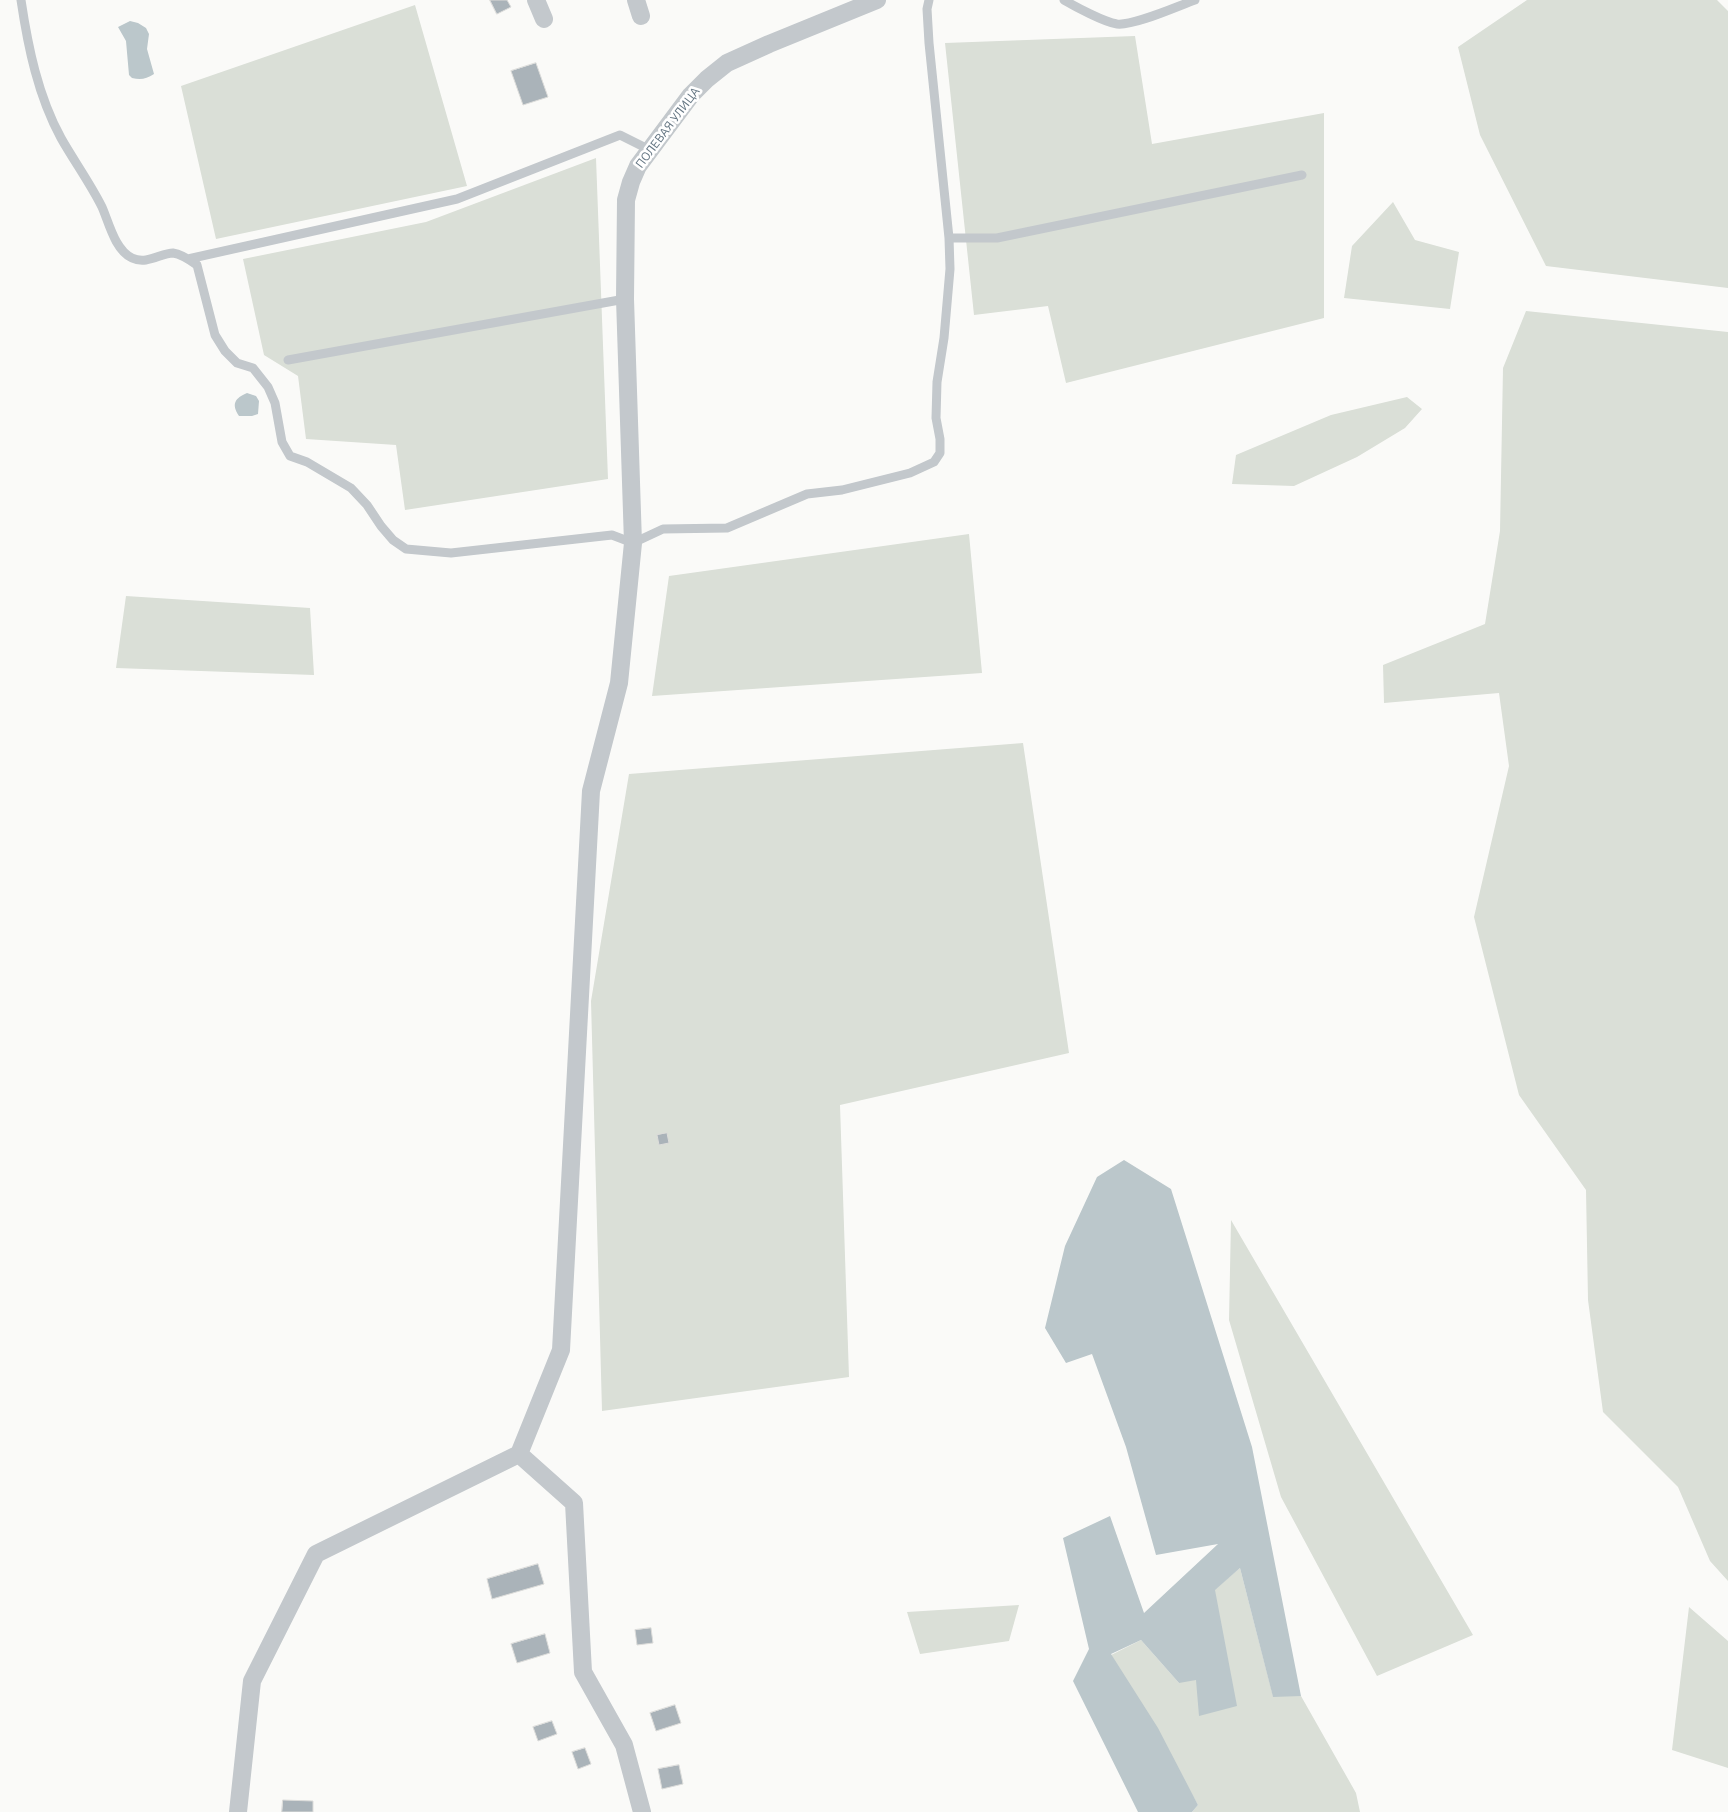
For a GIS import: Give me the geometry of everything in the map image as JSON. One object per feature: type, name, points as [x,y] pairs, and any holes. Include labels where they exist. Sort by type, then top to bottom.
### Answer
[{"type":"street","points":[[536,0],[544,19]]},
{"type":"street","name":"ПОЛЕВАЯ УЛИЦА","points":[[519,1454],[561,1350],[591,791],[619,682],[633,543],[625,299],[626,200],[638,166],[691,95],[727,63],[877,0]]},
{"type":"street","points":[[238,1812],[252,1680],[316,1554],[519,1454],[574,1504],[583,1672],[624,1745],[642,1812]]},
{"type":"lane","points":[[21,0],[30,57],[44,100],[61,137],[102,206],[122,250],[133,259],[152,260],[173,254],[188,258],[197,265],[215,335],[225,351],[237,362],[253,368],[268,387],[275,403],[282,442],[290,456],[307,462],[351,488],[367,505],[393,540],[406,549],[452,553],[612,534],[633,543],[664,529],[727,528],[807,494],[842,490],[910,473],[934,462],[940,453],[940,439],[936,418],[937,382],[944,338],[950,269],[949,238],[929,43],[927,10],[929,0]]},
{"type":"lane","points":[[1064,0],[1084,11],[1118,24],[1145,19],[1195,0]]},
{"type":"lane","points":[[188,258],[458,199],[620,135],[650,150]]},
{"type":"lane","points":[[949,238],[997,238],[1302,174]]},
{"type":"lane","points":[[288,360],[625,299]]},
{"type":"shaded area","points":[[1527,0],[1717,0],[1728,11],[1728,288],[1546,266],[1480,135],[1458,47]]},
{"type":"shaded area","points":[[415,5],[467,186],[216,239],[181,86]]},
{"type":"shaded area","points":[[130,21],[146,28],[149,34],[147,49],[154,74],[146,78],[135,79],[129,75],[126,41],[118,27]]},
{"type":"shaded area","points":[[1135,36],[1152,144],[1324,113],[1324,318],[1066,383],[1048,306],[974,315],[945,43]]},
{"type":"shaded area","points":[[596,158],[608,479],[405,510],[396,445],[306,439],[298,376],[264,355],[243,259],[426,222]]},
{"type":"shaded area","points":[[1393,202],[1415,240],[1459,252],[1450,309],[1344,298],[1352,246]]},
{"type":"shaded area","points":[[1526,311],[1728,332],[1728,1581],[1710,1561],[1678,1487],[1603,1412],[1588,1300],[1586,1190],[1519,1095],[1474,917],[1509,766],[1499,693],[1384,703],[1383,665],[1485,624],[1500,531],[1503,368]]},
{"type":"shaded area","points":[[247,393],[256,396],[259,401],[258,414],[239,416],[235,408],[237,399]]},
{"type":"shaded area","points":[[1407,397],[1422,409],[1405,428],[1357,457],[1294,486],[1232,484],[1236,455],[1331,415]]},
{"type":"shaded area","points":[[969,534],[982,673],[652,696],[669,576]]},
{"type":"shaded area","points":[[126,596],[310,608],[314,675],[116,668]]},
{"type":"shaded area","points":[[1023,743],[1069,1053],[840,1105],[849,1377],[602,1411],[591,1001],[629,774]]},
{"type":"shaded area","points":[[1124,1160],[1171,1189],[1252,1447],[1301,1696],[1273,1697],[1240,1568],[1215,1590],[1237,1706],[1199,1716],[1196,1680],[1179,1683],[1141,1640],[1111,1654],[1158,1728],[1198,1805],[1192,1812],[1138,1812],[1073,1681],[1089,1649],[1063,1538],[1110,1516],[1144,1613],[1218,1544],[1156,1555],[1126,1447],[1092,1354],[1066,1363],[1045,1328],[1065,1246],[1097,1177]]},
{"type":"shaded area","points":[[1231,1220],[1473,1635],[1377,1676],[1281,1497],[1229,1320]]},
{"type":"shaded area","points":[[1240,1568],[1273,1696],[1301,1696],[1356,1793],[1360,1812],[1192,1812],[1198,1805],[1111,1655],[1141,1640],[1179,1683],[1215,1589]]},
{"type":"shaded area","points":[[1019,1605],[1009,1641],[920,1654],[907,1612]]},
{"type":"shaded area","points":[[1689,1607],[1728,1641],[1728,1768],[1672,1750]]},
{"type":"building","points":[[490,0],[507,0],[511,7],[497,14]]},
{"type":"building","points":[[536,63],[548,97],[523,105],[511,71]]},
{"type":"building","points":[[667,1133],[669,1143],[659,1145],[657,1135]]},
{"type":"building","points":[[538,1564],[544,1584],[492,1599],[487,1579]]},
{"type":"building","points":[[651,1628],[653,1643],[637,1645],[635,1630]]},
{"type":"building","points":[[545,1634],[550,1653],[517,1663],[511,1644]]},
{"type":"building","points":[[675,1705],[681,1723],[656,1731],[650,1713]]},
{"type":"building","points":[[552,1721],[557,1734],[538,1741],[533,1727]]},
{"type":"building","points":[[585,1748],[591,1764],[578,1769],[572,1752]]},
{"type":"building","points":[[679,1765],[683,1784],[662,1789],[658,1769]]},
{"type":"building","points":[[283,1800],[313,1801],[313,1812],[282,1812]]}]
